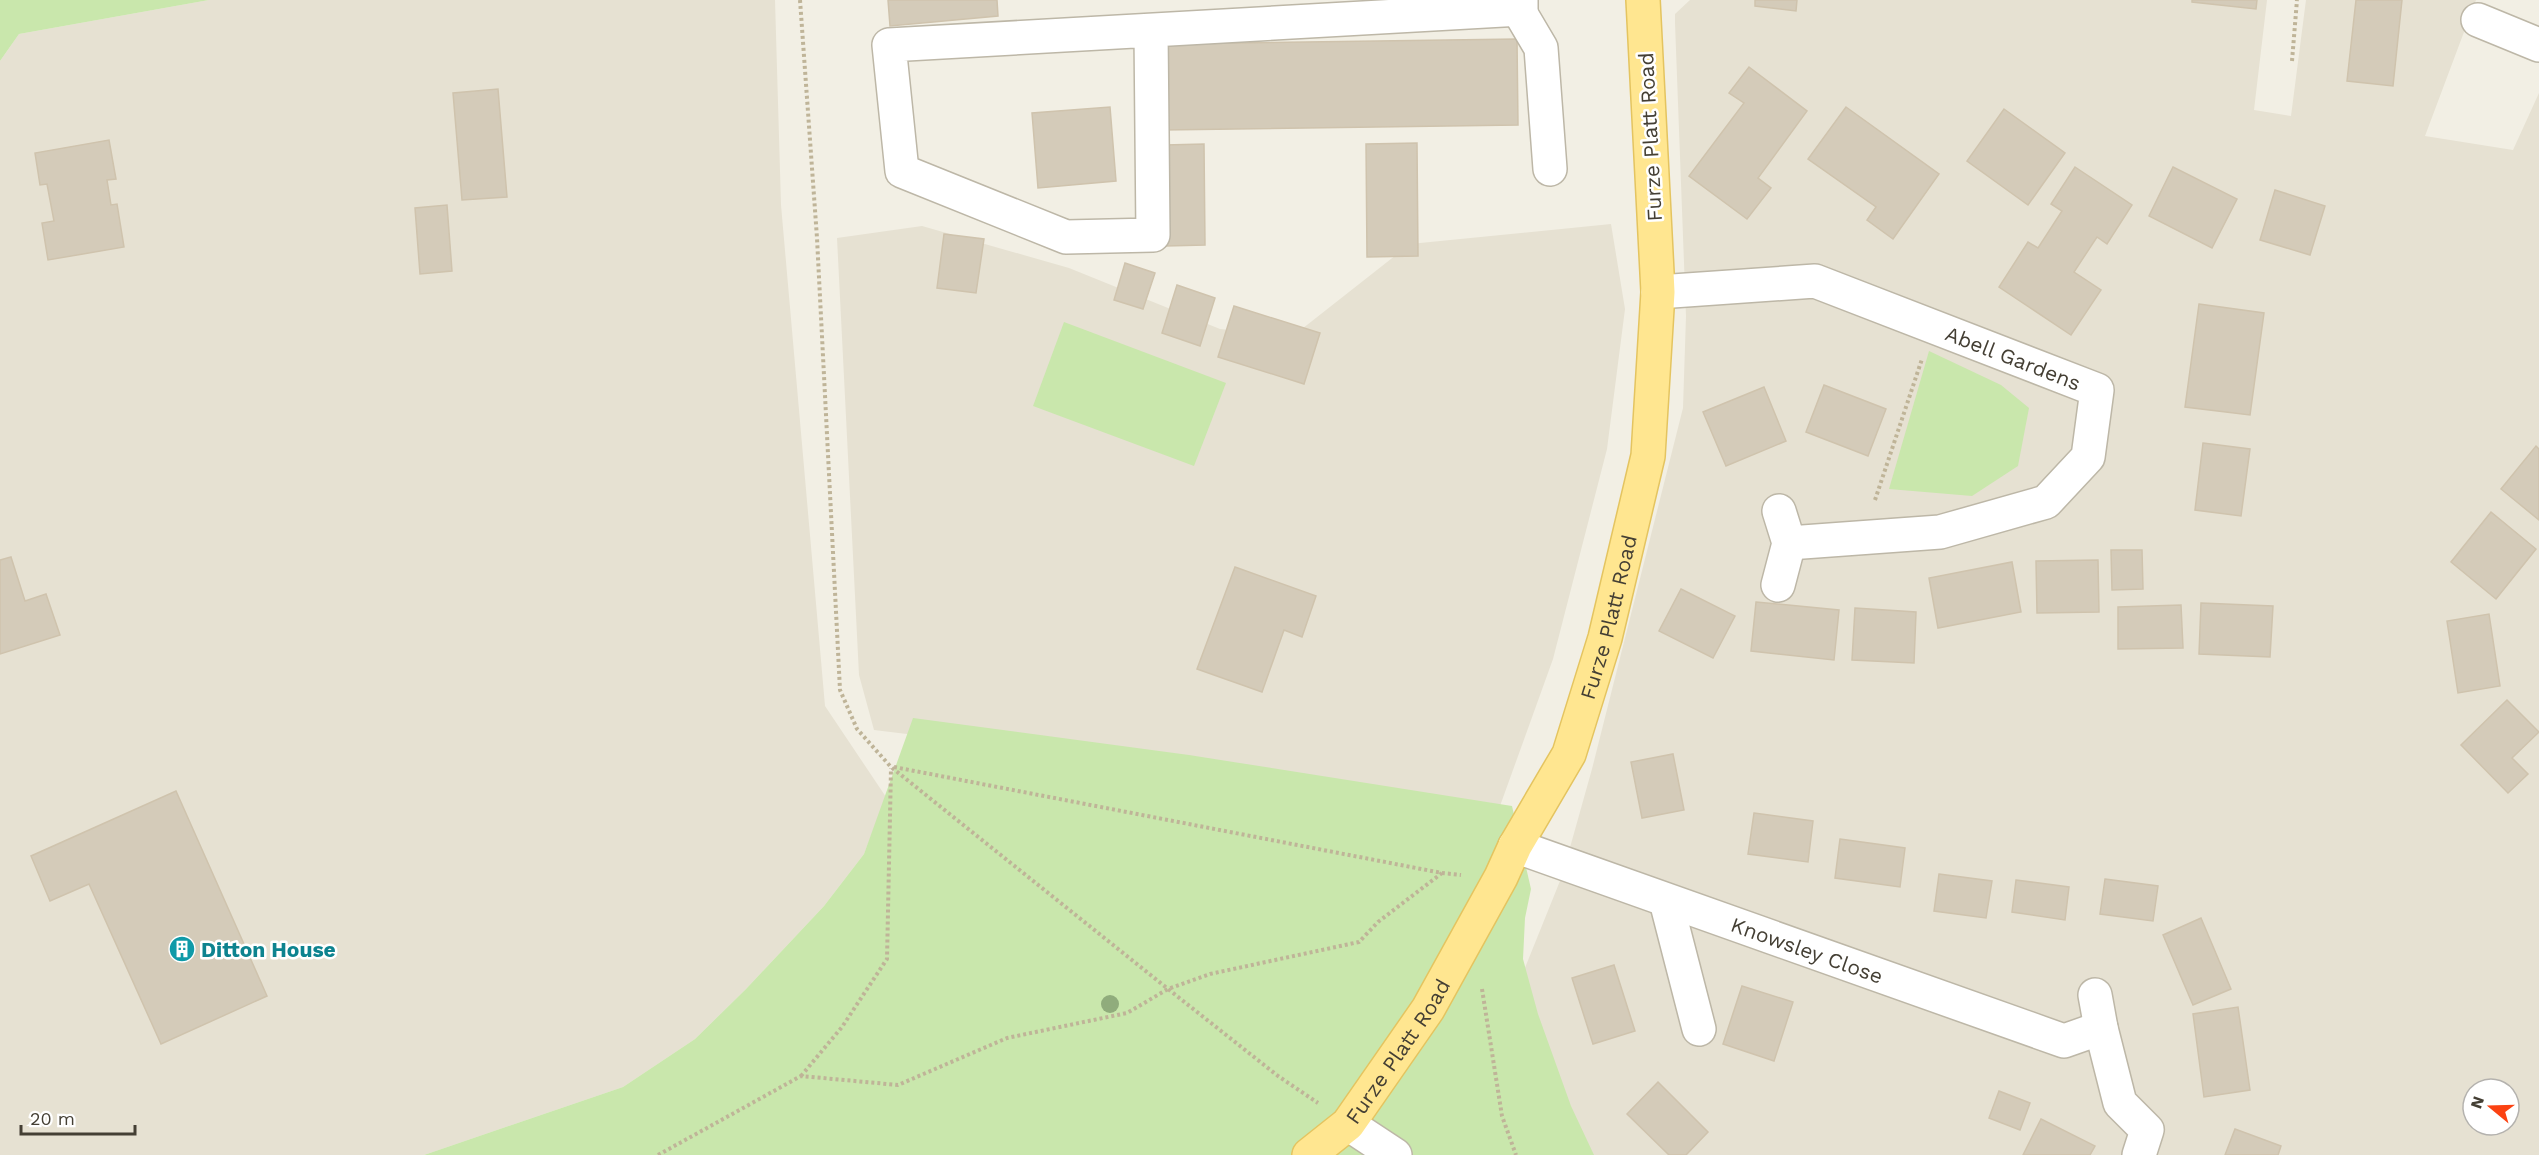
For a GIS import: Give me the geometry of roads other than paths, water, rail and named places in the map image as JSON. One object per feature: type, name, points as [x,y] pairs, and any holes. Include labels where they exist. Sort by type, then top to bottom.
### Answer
[{"type":"main road","name":"Furze Platt Road","points":[[1310,1155],[1348,1124],[1428,1009],[1501,878],[1515,846],[1569,754],[1605,639],[1648,456],[1658,292],[1643,0]]},
{"type":"street","points":[[1150,31],[1153,235],[1066,237],[902,171],[889,45],[1150,31],[1520,4],[1541,48],[1550,169]]},
{"type":"street","points":[[2478,20],[2539,45]]},
{"type":"street","name":"Abell Gardens","points":[[1658,292],[1815,281],[2097,390],[2088,457],[2046,502],[1940,532],[1789,543]]},
{"type":"street","points":[[1778,585],[1789,543],[1779,511]]},
{"type":"street","name":"Knowsley Close","points":[[1515,846],[2064,1041],[2101,1028]]},
{"type":"street","points":[[1666,901],[1699,1029]]},
{"type":"street","points":[[2095,995],[2101,1028],[2121,1102],[2147,1131],[2139,1155]]},
{"type":"street","points":[[1348,1124],[1395,1155]]},
{"type":"place","name":"Ditton House","points":[[182,949]]}]
